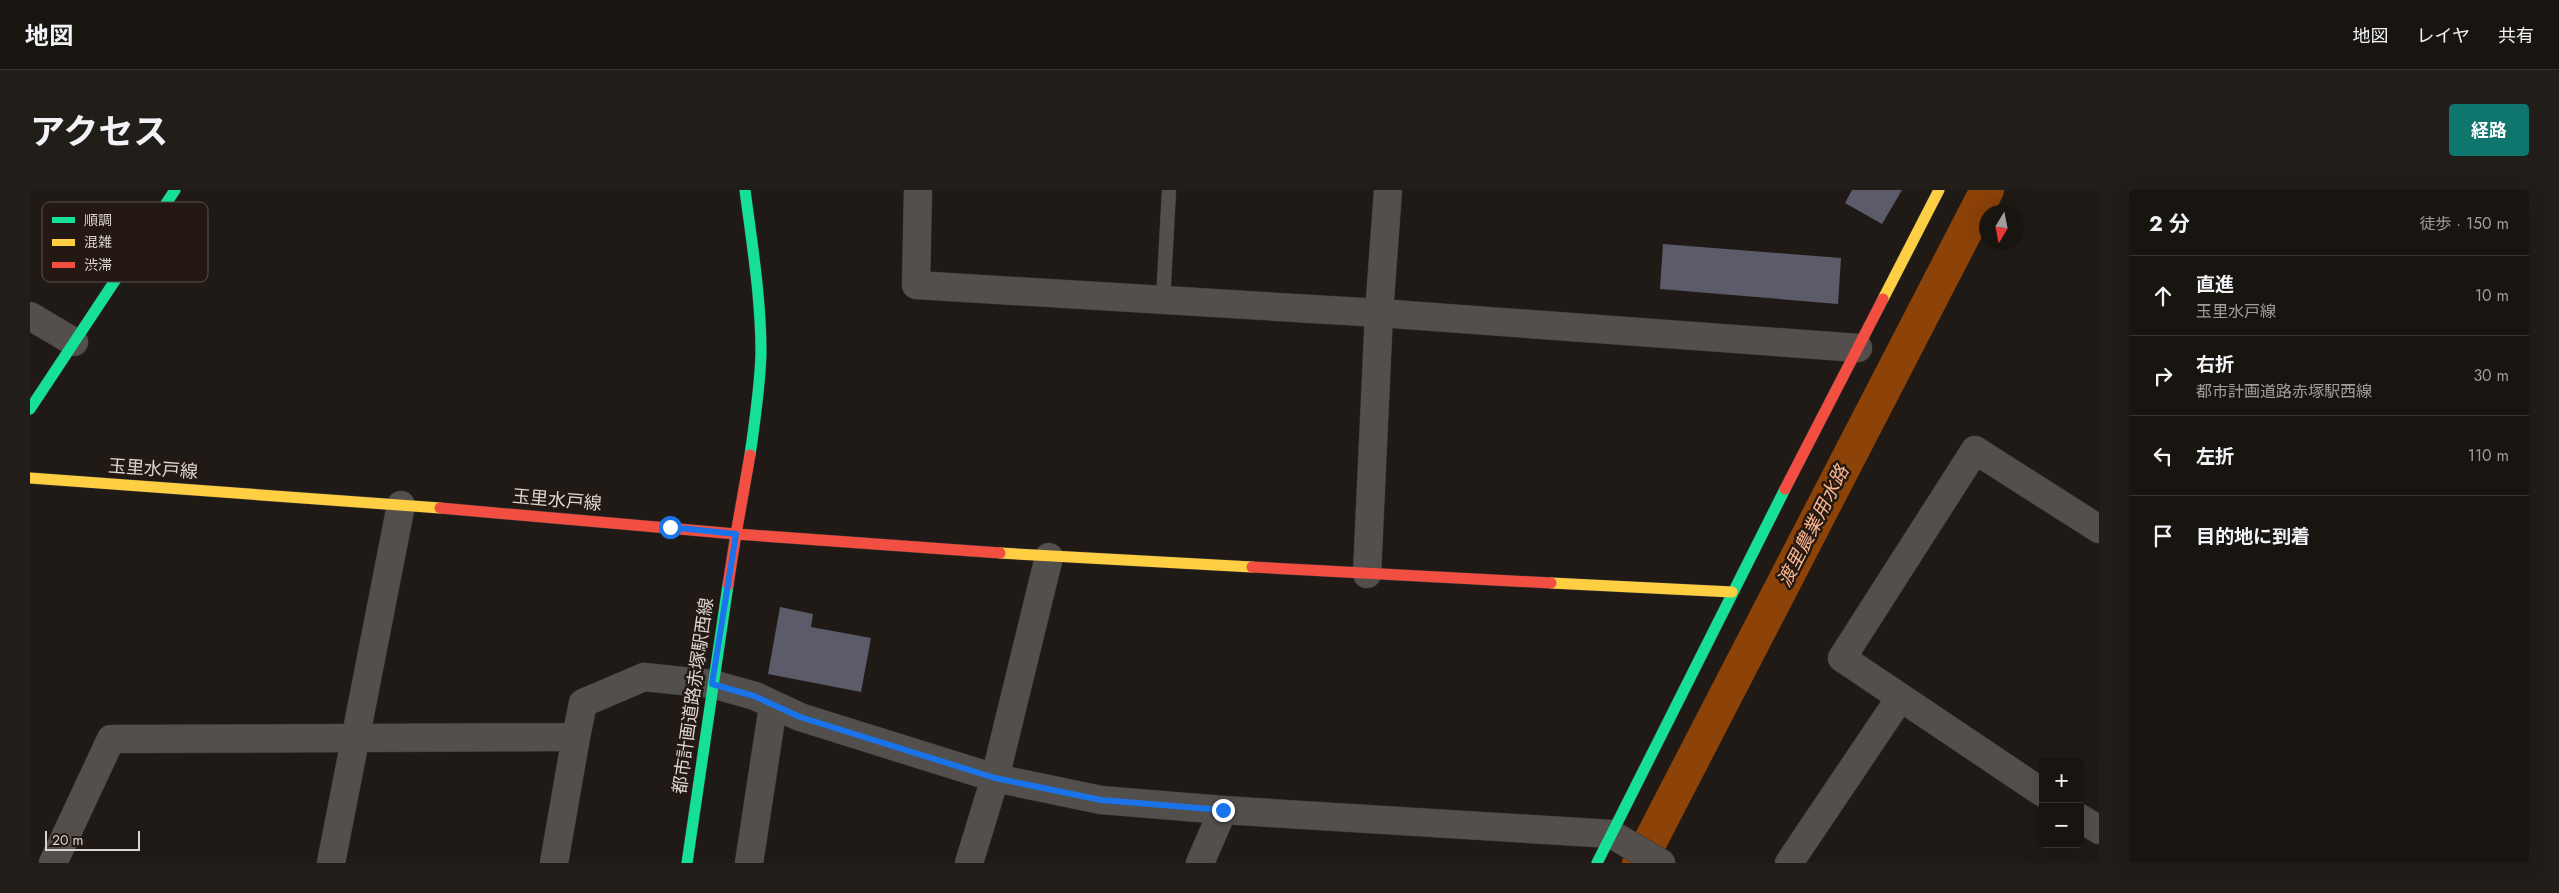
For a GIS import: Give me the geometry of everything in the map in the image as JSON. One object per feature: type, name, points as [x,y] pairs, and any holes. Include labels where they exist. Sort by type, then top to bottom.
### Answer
[{"type":"street","points":[[167,202],[175,190]]},
{"type":"street","points":[[736,534],[754,429],[760,374],[756,290],[745,190]]},
{"type":"street","points":[[918,190],[916,285],[1379,313],[1858,348]]},
{"type":"street","points":[[1367,574],[1379,313],[1388,190]]},
{"type":"street","points":[[1597,863],[1732,592],[1939,190]]},
{"type":"street","points":[[30,409],[114,282]]},
{"type":"street","points":[[30,316],[74,342]]},
{"type":"street","points":[[2039,790],[1842,658],[1975,450],[2099,529]]},
{"type":"street","name":"玉里水戸線","points":[[30,478],[402,505],[736,534],[1049,557],[1732,592]]},
{"type":"street","points":[[331,863],[354,739],[402,505]]},
{"type":"street","name":"都市計画道路赤塚駅西線","points":[[687,863],[712,684],[736,534]]},
{"type":"street","points":[[969,863],[995,778],[1049,557]]},
{"type":"street","points":[[554,863],[583,703],[644,677],[712,684],[754,696],[773,706],[995,778],[1101,800],[1223,810],[1611,834],[1661,863]]},
{"type":"street","points":[[1789,863],[1900,698]]},
{"type":"street","points":[[749,863],[773,706]]},
{"type":"street","points":[[53,863],[111,739],[576,737]]},
{"type":"street","points":[[1200,863],[1223,810]]},
{"type":"street","points":[[2084,821],[2099,830]]},
{"type":"lane","points":[[1163,301],[1169,190]]},
{"type":"building","points":[[1852,190],[1902,190],[1882,224],[1845,203]]},
{"type":"building","points":[[1663,244],[1841,258],[1838,304],[1660,289]]},
{"type":"building","points":[[780,607],[813,614],[811,627],[871,638],[861,692],[768,674]]},
{"type":"waterway","name":"渡里農業用水路","points":[[1639,863],[1987,190]]},
{"type":"traffic: fast","points":[[167,202],[175,190]]},
{"type":"traffic: fast","points":[[745,190],[758,291],[761,332],[758,391],[750,455]]},
{"type":"traffic: fast","points":[[30,409],[114,282]]},
{"type":"traffic: fast","points":[[1597,863],[1785,489]]},
{"type":"traffic: fast","points":[[687,863],[728,585]]},
{"type":"traffic: slow","points":[[1883,299],[1939,190]]},
{"type":"traffic: slow","points":[[30,478],[440,508]]},
{"type":"traffic: slow","points":[[1000,553],[1252,567]]},
{"type":"traffic: slow","points":[[1551,583],[1732,592]]},
{"type":"traffic: jam","points":[[1785,489],[1883,299]]},
{"type":"traffic: jam","points":[[440,508],[736,534],[750,455]]},
{"type":"traffic: jam","points":[[728,585],[736,534],[1000,553]]},
{"type":"traffic: jam","points":[[1252,567],[1551,583]]},
{"type":"route","points":[[670,527],[736,534],[712,684],[754,696],[800,717],[995,778],[1101,800],[1223,810]]}]
